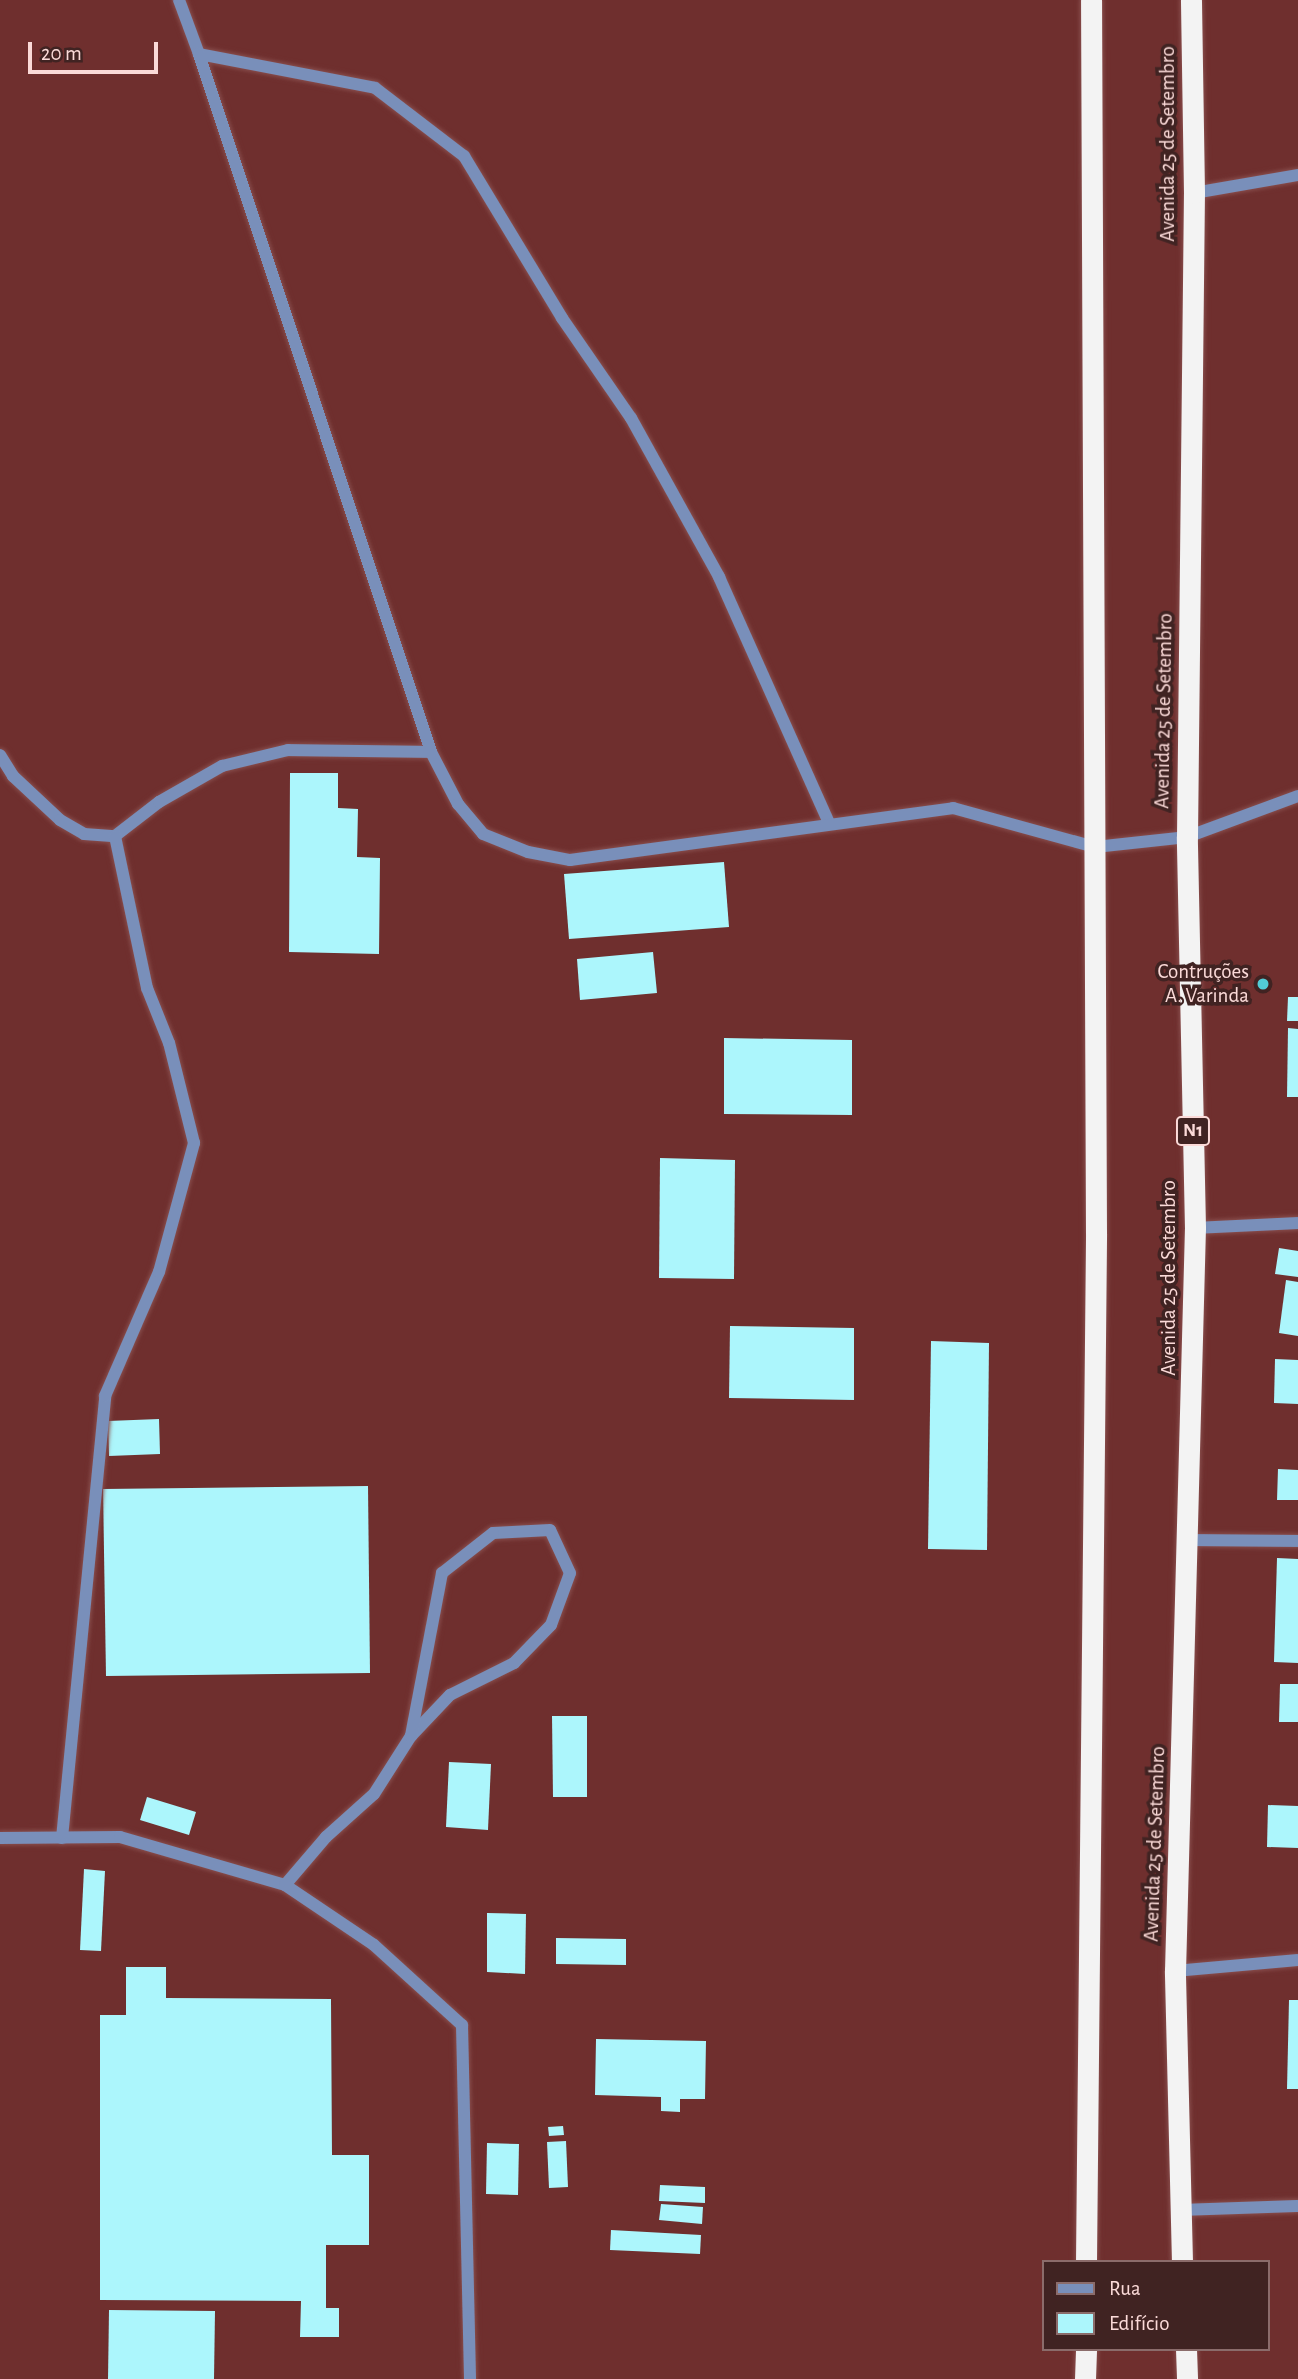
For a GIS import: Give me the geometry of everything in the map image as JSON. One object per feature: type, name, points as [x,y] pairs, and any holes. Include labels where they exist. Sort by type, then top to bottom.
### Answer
[{"type":"highway","points":[[1086,2260],[1095,847],[1091,0]]},
{"type":"highway","name":"Avenida 25 de Setembro","points":[[1182,2260],[1175,1971],[1190,1540],[1195,1228],[1187,838],[1194,193],[1191,0]]},
{"type":"highway","points":[[1085,2379],[1086,2351]]},
{"type":"highway","points":[[1186,2351],[1187,2379]]},
{"type":"street","points":[[179,0],[200,54],[431,752],[458,804],[483,834],[528,852],[570,860],[953,808],[1095,847],[1187,838],[1298,796]]},
{"type":"street","points":[[200,54],[375,88],[464,156],[562,318],[632,418],[719,577],[829,823]]},
{"type":"street","points":[[1194,193],[1298,175]]},
{"type":"street","points":[[0,755],[13,776],[60,820],[84,834],[115,836],[159,802],[222,766],[288,750],[431,752]]},
{"type":"street","points":[[62,1838],[105,1396],[159,1272],[194,1143],[169,1043],[144,975],[115,836]]},
{"type":"street","points":[[1195,1228],[1298,1223]]},
{"type":"street","points":[[285,1885],[326,1837],[374,1794],[411,1737],[450,1695],[514,1663],[551,1625],[570,1573],[550,1530],[493,1533],[442,1573],[411,1737]]},
{"type":"street","points":[[1190,1540],[1298,1541]]},
{"type":"street","points":[[0,1838],[120,1837],[285,1885],[374,1945],[461,2025],[470,2379]]},
{"type":"street","points":[[1175,1971],[1298,1960]]},
{"type":"street","points":[[1179,2210],[1298,2206]]},
{"type":"building","points":[[290,773],[338,773],[338,808],[358,809],[357,857],[380,858],[379,954],[289,952]]},
{"type":"building","points":[[724,862],[729,927],[569,939],[564,874]]},
{"type":"building","points":[[653,952],[657,993],[580,1000],[577,959]]},
{"type":"building","points":[[1288,997],[1298,997],[1298,1021],[1287,1021]]},
{"type":"building","points":[[1288,1028],[1298,1029],[1298,1097],[1287,1097]]},
{"type":"building","points":[[724,1038],[852,1040],[852,1115],[724,1114]]},
{"type":"building","points":[[660,1158],[735,1160],[734,1279],[659,1278]]},
{"type":"building","points":[[1279,1248],[1298,1251],[1298,1277],[1275,1274]]},
{"type":"building","points":[[1286,1280],[1298,1282],[1298,1336],[1279,1333]]},
{"type":"building","points":[[730,1326],[854,1328],[854,1400],[729,1398]]},
{"type":"building","points":[[931,1341],[989,1343],[987,1550],[928,1549]]},
{"type":"building","points":[[1275,1359],[1298,1360],[1298,1404],[1274,1403]]},
{"type":"building","points":[[159,1419],[160,1454],[109,1456],[108,1421]]},
{"type":"building","points":[[1278,1469],[1298,1470],[1298,1500],[1277,1500]]},
{"type":"building","points":[[368,1486],[370,1673],[106,1676],[103,1489]]},
{"type":"building","points":[[1277,1558],[1298,1559],[1298,1663],[1274,1662]]},
{"type":"building","points":[[1280,1684],[1298,1684],[1298,1722],[1279,1722]]},
{"type":"building","points":[[552,1716],[587,1716],[587,1797],[553,1797]]},
{"type":"building","points":[[449,1762],[491,1764],[488,1830],[446,1827]]},
{"type":"building","points":[[147,1797],[196,1812],[189,1835],[140,1820]]},
{"type":"building","points":[[1268,1805],[1298,1806],[1298,1848],[1267,1847]]},
{"type":"building","points":[[84,1869],[105,1871],[101,1951],[80,1950]]},
{"type":"building","points":[[487,1913],[526,1914],[525,1974],[487,1972]]},
{"type":"building","points":[[556,1938],[626,1939],[626,1965],[556,1964]]},
{"type":"building","points":[[126,1967],[166,1967],[166,1998],[331,1999],[332,2155],[369,2155],[369,2245],[326,2245],[326,2308],[339,2308],[339,2337],[300,2337],[301,2301],[100,2300],[100,2015],[126,2015]]},
{"type":"building","points":[[1289,2000],[1298,2000],[1298,2089],[1287,2089]]},
{"type":"building","points":[[596,2039],[706,2041],[705,2099],[680,2099],[680,2112],[661,2111],[661,2097],[595,2095]]},
{"type":"building","points":[[563,2126],[564,2135],[549,2136],[548,2127]]},
{"type":"building","points":[[566,2141],[568,2187],[549,2188],[547,2142]]},
{"type":"building","points":[[487,2143],[519,2144],[518,2195],[486,2194]]},
{"type":"building","points":[[660,2185],[705,2187],[705,2203],[659,2201]]},
{"type":"building","points":[[661,2204],[703,2207],[702,2224],[659,2220]]},
{"type":"building","points":[[611,2230],[701,2235],[700,2254],[610,2250]]},
{"type":"building","points":[[109,2310],[215,2311],[214,2379],[108,2379]]},
{"type":"place","name":"Contruções A. Varinda","points":[[1263,984]]}]
